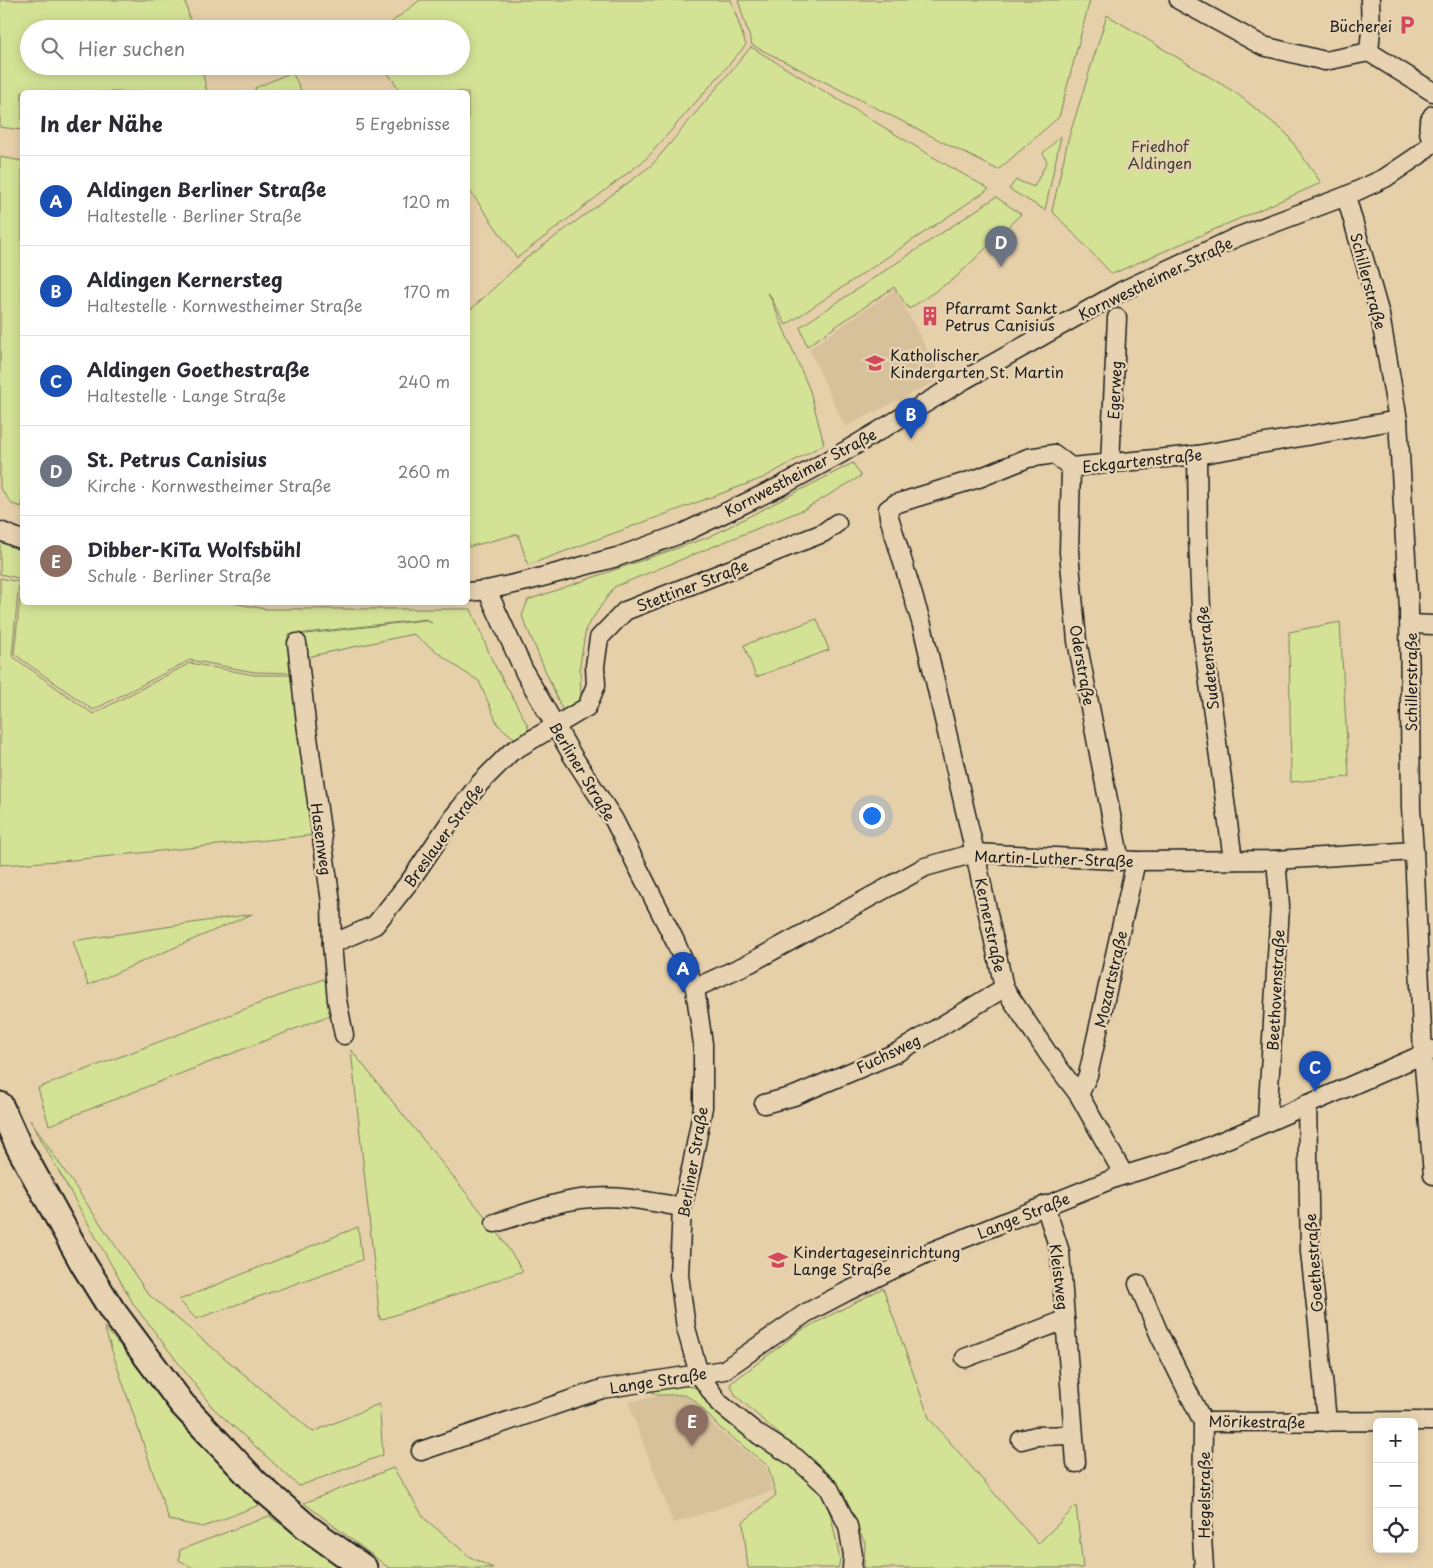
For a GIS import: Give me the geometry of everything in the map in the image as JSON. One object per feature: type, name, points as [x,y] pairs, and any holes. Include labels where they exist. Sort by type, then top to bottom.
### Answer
[{"type":"main road","points":[[0,1105],[23,1156],[84,1265],[112,1310],[182,1404],[256,1483],[308,1528],[364,1568]]},
{"type":"street","points":[[1179,0],[1263,46],[1325,61],[1369,52],[1433,92]]},
{"type":"street","points":[[1369,52],[1371,30],[1370,0]]},
{"type":"street","points":[[1433,115],[1428,125],[1429,134],[1433,142]]},
{"type":"street","name":"Kornwestheimer Straße","points":[[470,592],[487,590],[557,574],[617,557],[683,533],[783,485],[842,453],[964,380],[1122,291],[1237,237],[1346,196],[1385,178],[1433,142]]},
{"type":"street","name":"Schillerstraße","points":[[1346,196],[1380,315],[1398,420],[1410,624],[1411,808],[1428,1052],[1433,1175]]},
{"type":"street","name":"Egerweg","points":[[1110,463],[1117,318]]},
{"type":"street","name":"Eckgartenstraße","points":[[895,504],[979,478],[1028,458],[1054,454],[1071,467],[1197,455],[1398,420]]},
{"type":"street","name":"Sudetenstraße","points":[[1197,455],[1202,632],[1233,860]]},
{"type":"street","name":"Oderstraße","points":[[1071,467],[1069,552],[1077,641],[1128,861]]},
{"type":"street","name":"Kernerstraße","points":[[895,504],[888,509],[889,517],[922,626],[975,852],[1004,988],[1079,1096],[1124,1176]]},
{"type":"street","name":"Stettiner Straße","points":[[556,727],[587,707],[596,685],[595,666],[599,638],[624,611],[823,533],[837,523]]},
{"type":"street","points":[[0,531],[20,539]]},
{"type":"street","name":"Berliner Straße","points":[[487,590],[525,673],[572,755],[614,820],[675,941],[695,988],[703,1044],[703,1107],[682,1206],[679,1276],[686,1328],[699,1374],[719,1403],[759,1435],[796,1458],[829,1488],[848,1526],[853,1555],[852,1568]]},
{"type":"street","points":[[1410,624],[1433,625]]},
{"type":"street","name":"Hasenweg","points":[[297,643],[331,902],[332,944],[337,1000],[344,1034]]},
{"type":"street","name":"Breslauer Straße","points":[[332,944],[375,925],[410,881],[454,816],[480,783],[511,752],[556,727]]},
{"type":"street","name":"Martin-Luther-Straße","points":[[695,988],[750,963],[925,867],[975,852],[1128,861],[1276,860],[1414,851]]},
{"type":"street","name":"Beethovenstraße","points":[[1267,1121],[1280,906],[1276,860]]},
{"type":"street","name":"Mozartstraße","points":[[1079,1096],[1088,1076],[1128,861]]},
{"type":"street","name":"Fuchsweg","points":[[764,1104],[794,1096],[898,1052],[1004,988]]},
{"type":"street","name":"Lange Straße","points":[[421,1451],[602,1389],[724,1370],[806,1313],[925,1254],[1045,1205],[1124,1176],[1178,1159],[1428,1052]]},
{"type":"street","name":"Goethestraße","points":[[1308,1104],[1310,1252],[1327,1422]]},
{"type":"street","points":[[495,1224],[561,1202],[590,1198],[626,1198],[682,1206]]},
{"type":"street","name":"Kleistweg","points":[[1045,1205],[1060,1252],[1076,1463]]},
{"type":"street","name":"Mörikestraße","points":[[1138,1284],[1160,1336],[1203,1422],[1433,1421]]},
{"type":"street","name":"Kleistweg","points":[[965,1358],[1065,1320]]},
{"type":"street","name":"Hegelstraße","points":[[1203,1422],[1202,1538],[1204,1568]]},
{"type":"street","points":[[1021,1440],[1036,1436],[1073,1435]]},
{"type":"shaded area","name":"Katholischer Kindergarten St. Martin","points":[[895,289],[942,378],[845,427],[809,349]]},
{"type":"shaded area","points":[[657,1396],[684,1396],[693,1401],[717,1429],[766,1467],[773,1491],[673,1523],[628,1402]]},
{"type":"green space","points":[[0,0],[185,0],[190,20],[20,20],[20,75],[203,75],[207,90],[20,90],[20,130],[0,127]]},
{"type":"green space","points":[[420,0],[731,0],[746,45],[646,159],[517,258],[470,191],[470,90],[400,90],[389,75],[470,75],[470,20],[394,20]]},
{"type":"green space","points":[[738,0],[1090,0],[1059,117],[998,170],[752,45]]},
{"type":"green space","name":"Friedhof Aldingen","points":[[1107,15],[1236,93],[1286,133],[1321,183],[1112,274],[1052,211],[1068,140]]},
{"type":"green space","points":[[751,47],[989,189],[786,325],[768,292],[810,391],[824,444],[763,478],[528,565],[518,534],[470,546],[470,310],[524,260],[652,165]]},
{"type":"green space","points":[[285,75],[294,75],[301,90],[256,90],[255,88]]},
{"type":"green space","points":[[1061,136],[1045,210],[1009,189],[1016,180],[1034,187],[1047,162],[1043,153]]},
{"type":"green space","points":[[0,157],[20,161],[20,506],[12,504],[0,488]]},
{"type":"green space","points":[[996,197],[1021,214],[955,278],[909,309],[894,287],[807,346],[800,327]]},
{"type":"green space","points":[[853,463],[861,476],[805,509],[614,587],[586,628],[580,664],[581,699],[563,712],[522,616],[528,600],[709,537]]},
{"type":"green space","points":[[0,542],[20,549],[20,579],[0,574]]},
{"type":"green space","points":[[0,578],[19,582],[12,656],[93,714],[190,663],[254,675],[294,675],[315,835],[72,860],[0,865]]},
{"type":"green space","points":[[20,598],[20,605],[243,605],[265,609],[471,609],[492,660],[528,726],[528,734],[518,741],[498,725],[479,681],[413,634],[293,660],[289,636],[425,620],[432,623],[426,619],[288,635],[294,673],[254,672],[190,660],[93,710],[14,654]]},
{"type":"green space","points":[[817,619],[829,650],[756,677],[744,645]]},
{"type":"green space","points":[[1340,622],[1349,777],[1291,782],[1289,632]]},
{"type":"green space","points":[[252,914],[88,985],[73,941]]},
{"type":"green space","points":[[329,977],[333,1014],[49,1125],[38,1088]]},
{"type":"green space","points":[[351,1050],[496,1230],[523,1271],[380,1320]]},
{"type":"green space","points":[[30,1120],[148,1294],[313,1432],[379,1404],[383,1455],[299,1486],[213,1408],[134,1305]]},
{"type":"green space","points":[[358,1227],[362,1260],[196,1319],[179,1300]]},
{"type":"green space","points":[[883,1288],[929,1418],[1038,1544],[1076,1506],[1083,1568],[864,1568],[865,1543],[836,1485],[736,1396],[730,1384],[800,1331]]},
{"type":"green space","points":[[104,1327],[259,1505],[203,1527],[169,1520]]},
{"type":"green space","points":[[683,1385],[697,1388],[741,1433],[793,1465],[823,1495],[831,1516],[840,1560],[838,1568],[748,1568],[743,1522],[776,1495],[768,1466],[719,1427],[694,1400],[684,1395],[657,1395],[650,1391]]},
{"type":"green space","points":[[393,1468],[425,1519],[470,1557],[493,1568],[389,1568],[304,1503]]},
{"type":"green space","points":[[269,1516],[345,1568],[193,1568],[179,1560],[180,1550]]},
{"type":"place","name":"Bücherei","points":[[1407,25]]},
{"type":"place","name":"St. Petrus Canisius","points":[[1001,267]]},
{"type":"place","name":"Pfarramt Sankt Petrus Canisius","points":[[930,316]]},
{"type":"place","name":"Katholischer Kindergarten St. Martin","points":[[875,363]]},
{"type":"place","name":"Aldingen Kernersteg","points":[[911,439]]},
{"type":"place","name":"Aldingen Berliner Straße","points":[[683,993]]},
{"type":"place","name":"Aldingen Goethestraße","points":[[1315,1092]]},
{"type":"place","name":"Kindertageseinrichtung Lange Straße","points":[[778,1260]]},
{"type":"place","name":"Dibber-KiTa Wolfsbühl","points":[[692,1446]]}]
